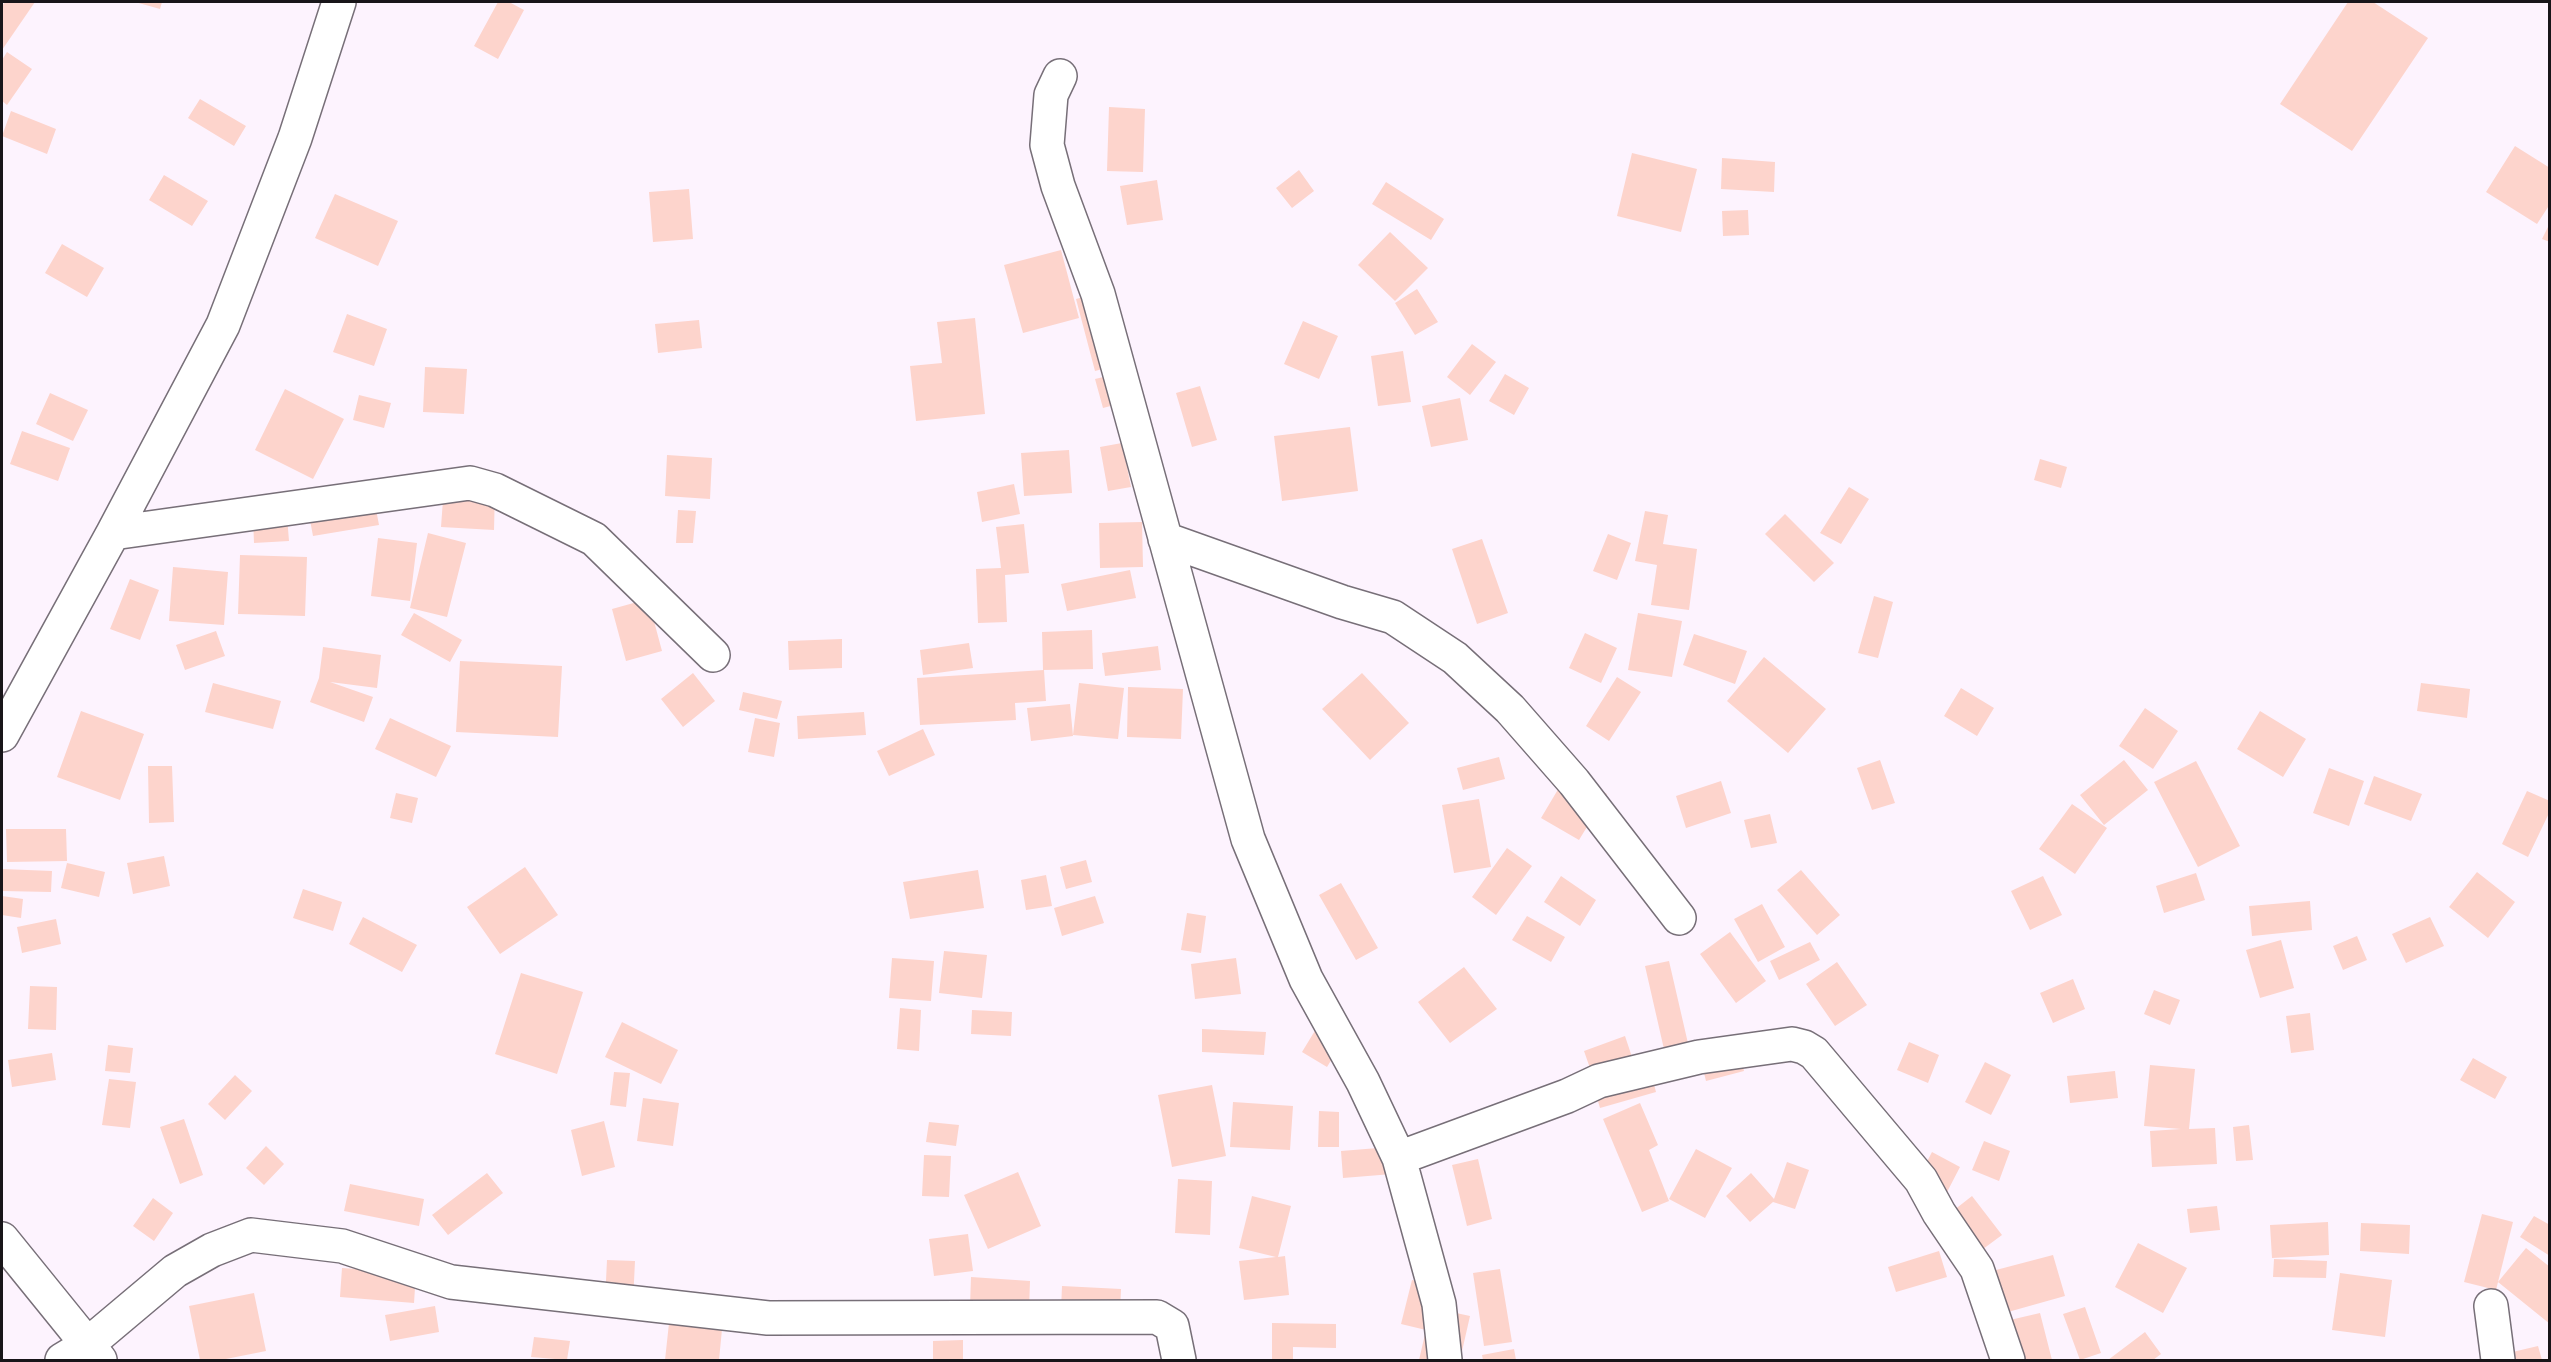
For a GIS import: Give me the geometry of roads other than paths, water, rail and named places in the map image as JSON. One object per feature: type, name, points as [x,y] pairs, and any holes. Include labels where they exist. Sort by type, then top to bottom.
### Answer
[{"type":"street","points":[[2,735],[113,533],[223,325],[296,138],[339,2]]},
{"type":"street","points":[[1060,76],[1051,95],[1047,145],[1058,186],[1098,294],[1248,839],[1306,979],[1363,1082],[1399,1158],[1439,1304],[1445,1360]]},
{"type":"street","points":[[113,533],[470,483],[495,490],[594,539],[714,655]]},
{"type":"street","points":[[1165,539],[1342,602],[1393,617],[1455,658],[1510,709],[1574,782],[1679,918]]},
{"type":"street","points":[[1399,1158],[1568,1096],[1599,1081],[1699,1057],[1792,1044],[1804,1047],[1814,1053],[1829,1070],[1921,1180],[1939,1213],[1977,1269],[2008,1360]]},
{"type":"street","points":[[2,1239],[83,1355],[175,1271],[212,1250],[251,1235],[342,1246],[451,1282],[768,1318],[1157,1317],[1173,1326],[1179,1360]]},
{"type":"street","points":[[2491,1306],[2498,1360]]}]
